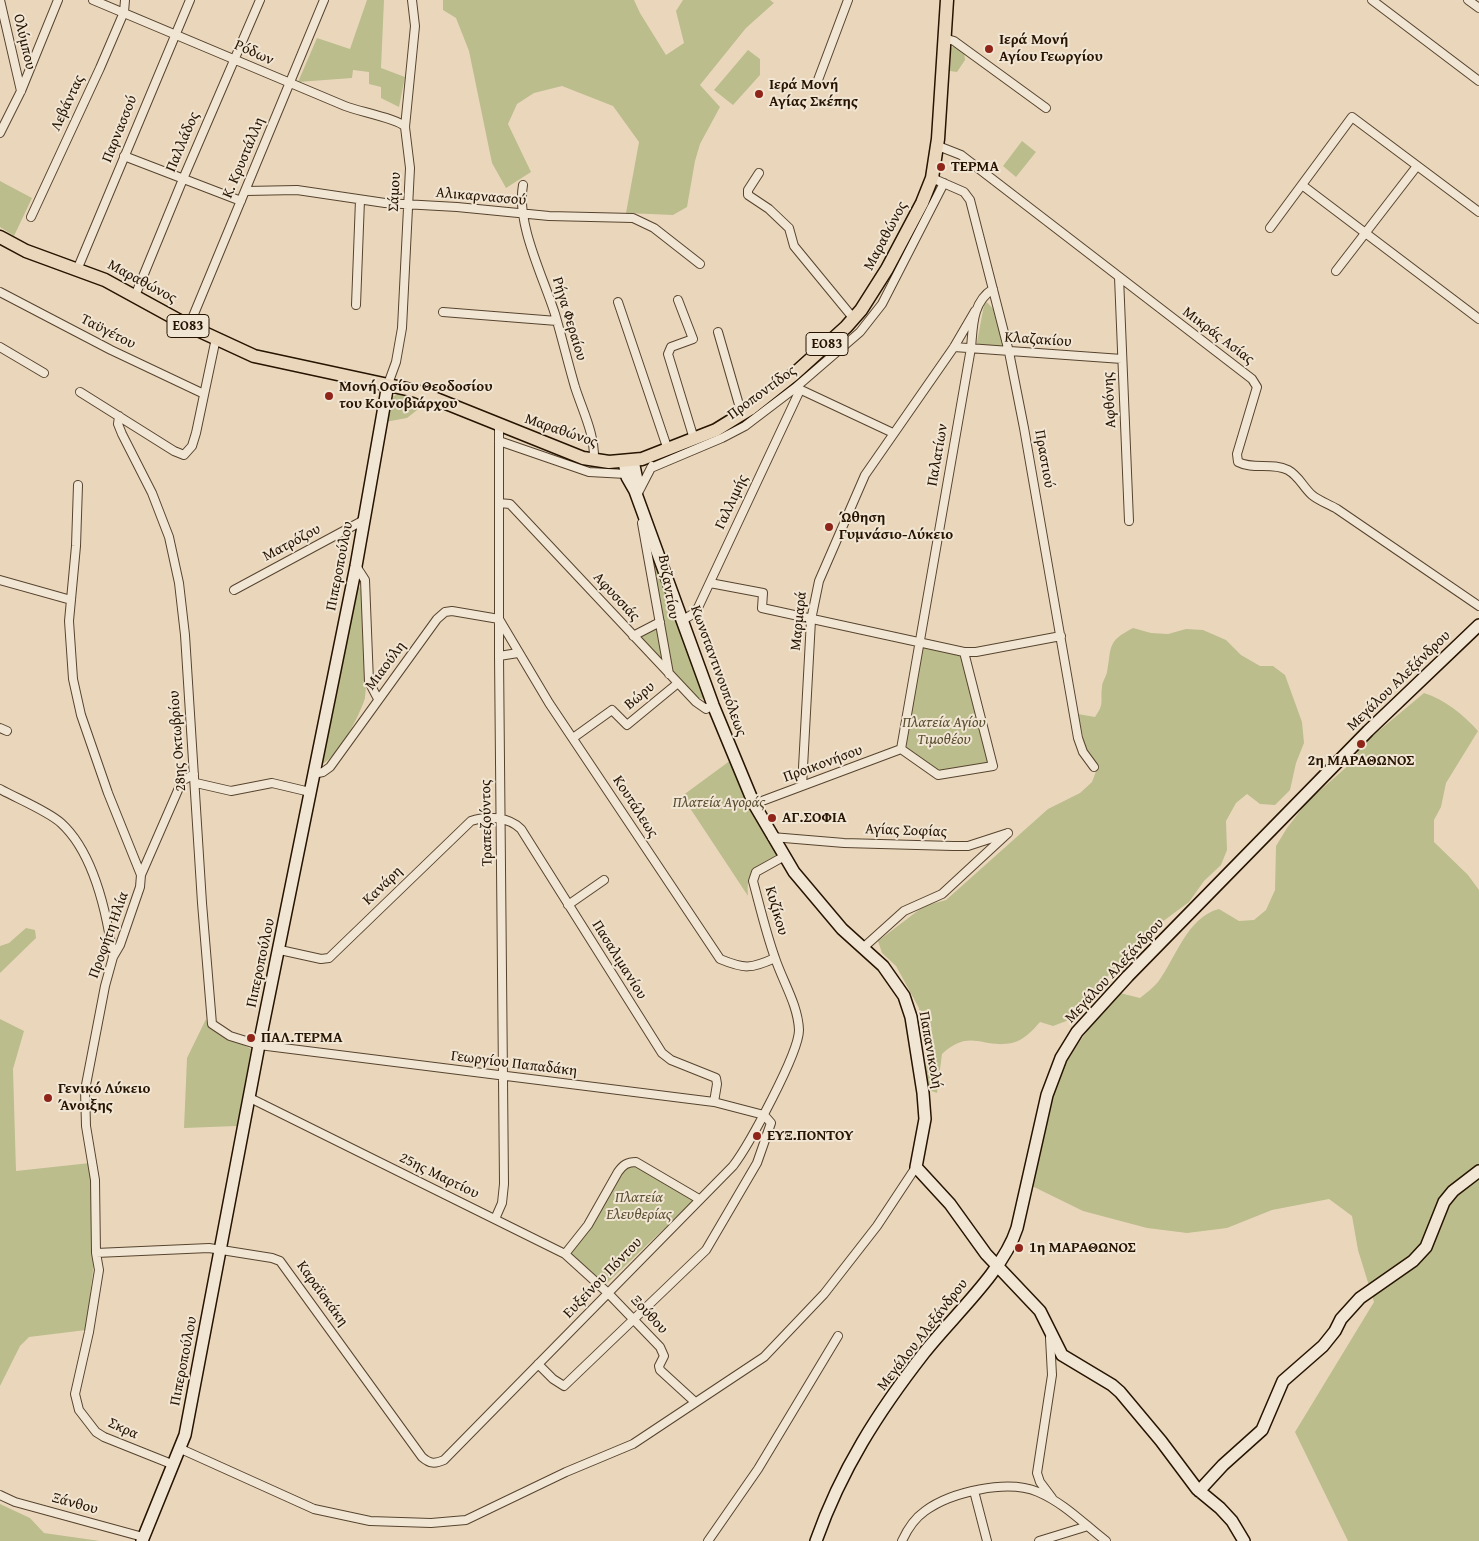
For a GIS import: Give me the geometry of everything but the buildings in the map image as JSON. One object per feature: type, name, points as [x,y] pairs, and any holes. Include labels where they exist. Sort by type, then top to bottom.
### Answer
[{"type":"main road","name":"Μαραθώνος","points":[[0,237],[26,252],[105,280],[189,326],[254,356],[416,391],[562,452],[594,461],[628,465],[694,439],[742,415],[793,374],[854,319],[879,284],[925,197],[938,181],[938,146],[947,0]]},
{"type":"street","name":"Ολύμπου","points":[[0,0],[21,90]]},
{"type":"street","points":[[0,133],[21,90],[58,0]]},
{"type":"street","name":"Ρόδων","points":[[93,0],[177,34],[333,102],[366,114],[399,121],[405,127]]},
{"type":"street","name":"Λεβάντας","points":[[31,217],[124,12],[125,0]]},
{"type":"street","name":"Παλλάδος","points":[[135,296],[260,0]]},
{"type":"street","name":"Κ. Κρυστάλλη","points":[[189,326],[324,0]]},
{"type":"street","name":"Σάμου","points":[[388,384],[396,362],[402,328],[409,160],[405,127],[415,26],[412,0]]},
{"type":"street","points":[[818,80],[848,0]]},
{"type":"street","points":[[1372,0],[1479,81]]},
{"type":"street","points":[[1468,0],[1479,8]]},
{"type":"street","name":"Παρνασσού","points":[[77,270],[177,34],[189,1]]},
{"type":"street","points":[[944,38],[954,41],[1046,108]]},
{"type":"street","points":[[1270,228],[1352,118],[1479,212]]},
{"type":"street","name":"Μικράς Ασίας","points":[[938,146],[962,155],[1133,289],[1252,379],[1257,387],[1237,454],[1238,462],[1245,466],[1270,466],[1286,469],[1299,478],[1313,495],[1479,606]]},
{"type":"street","points":[[124,156],[241,201]]},
{"type":"street","points":[[1336,271],[1417,166]]},
{"type":"street","points":[[759,174],[748,190],[748,195],[769,209],[789,228],[794,246],[854,319]]},
{"type":"street","name":"Πραστιού","points":[[938,181],[964,192],[970,200],[1008,352],[1079,742],[1094,766]]},
{"type":"street","name":"Προποντίδος","points":[[651,468],[722,438],[745,426],[798,389],[860,332],[882,304],[938,181]]},
{"type":"street","name":"Ρήγα Φεραίου","points":[[523,184],[524,214],[530,239],[557,321],[575,387],[592,434],[594,461]]},
{"type":"street","points":[[1302,185],[1479,319]]},
{"type":"street","name":"Αλικαρνασσού","points":[[246,191],[297,190],[408,205],[524,214],[637,219],[654,228],[700,264]]},
{"type":"street","points":[[356,305],[360,200]]},
{"type":"street","name":"Αφθόνης","points":[[1119,277],[1129,521]]},
{"type":"street","points":[[975,311],[985,295],[993,289]]},
{"type":"street","points":[[1120,298],[1133,289]]},
{"type":"street","name":"Ταϋγέτου","points":[[0,292],[111,350],[204,394]]},
{"type":"street","points":[[678,300],[693,339],[671,347],[668,354],[694,439]]},
{"type":"street","points":[[618,302],[666,451],[651,468],[637,498]]},
{"type":"street","name":"Μαρμαρά","points":[[802,786],[811,620],[819,580],[861,484],[894,432],[954,347],[975,311]]},
{"type":"street","name":"Παλατίων","points":[[901,749],[971,348],[975,311]]},
{"type":"street","points":[[443,312],[557,321]]},
{"type":"street","points":[[718,332],[742,415]]},
{"type":"street","points":[[80,392],[174,452],[184,455],[192,446],[216,338]]},
{"type":"street","points":[[0,347],[44,373]]},
{"type":"street","name":"Κλαζακίου","points":[[954,347],[1122,359]]},
{"type":"street","name":"Πιπεροπούλου","points":[[143,1539],[181,1449],[259,1045],[280,950],[313,774],[356,566],[388,384]]},
{"type":"street","points":[[798,389],[894,432]]},
{"type":"street","name":"Γαλλιμής","points":[[683,620],[696,612],[798,389]]},
{"type":"street","name":"28ης Οκτωβρίου","points":[[119,416],[118,424],[122,434],[152,493],[169,537],[179,583],[196,783],[212,1024],[223,1032],[259,1045]]},
{"type":"street","name":"Τραπεζούντος","points":[[495,1219],[502,1203],[504,1184],[499,656],[499,426]]},
{"type":"street","points":[[499,441],[580,470],[604,474],[628,465]]},
{"type":"street","name":"Κωνσταντινουπόλεως","points":[[628,465],[637,480],[637,498],[713,705],[754,804],[783,857]]},
{"type":"street","name":"Προφήτη Ηλία","points":[[76,1401],[75,1394],[89,1332],[98,1280],[99,1261],[96,1252],[95,1180],[86,1126],[85,1090],[94,1032],[113,957],[120,945],[140,887],[141,875],[108,794],[77,700],[71,664],[71,600],[76,546],[78,485]]},
{"type":"street","name":"Βυζαντίου","points":[[637,498],[669,674]]},
{"type":"street","name":"Αφυσσιάς","points":[[499,503],[510,504],[696,702],[706,709],[713,705]]},
{"type":"street","name":"Ματρόζου","points":[[234,590],[364,520]]},
{"type":"street","points":[[356,566],[365,580],[369,682],[378,699]]},
{"type":"street","points":[[0,580],[71,600]]},
{"type":"street","points":[[710,583],[763,593],[762,608],[964,652],[976,652],[1061,636]]},
{"type":"street","name":"Μιαούλη","points":[[313,774],[323,772],[330,767],[378,699],[445,612],[452,611],[499,619]]},
{"type":"street","name":"Κουτάλεως","points":[[499,619],[518,653],[573,738],[720,959],[738,967],[754,967],[775,958]]},
{"type":"street","points":[[634,636],[660,622]]},
{"type":"street","name":"Μεγάλου Αλεξάνδρου","points":[[816,1541],[843,1474],[857,1447],[924,1353],[997,1265],[1011,1245],[1017,1228],[1039,1125],[1050,1084],[1064,1052],[1077,1032],[1135,969],[1361,738],[1479,625]]},
{"type":"street","points":[[901,749],[938,775],[993,766],[964,652]]},
{"type":"street","points":[[499,656],[518,653]]},
{"type":"street","name":"Βώρυ","points":[[573,738],[612,710],[627,724],[678,683]]},
{"type":"street","name":"Προικονήσου","points":[[754,804],[901,749]]},
{"type":"street","points":[[141,875],[182,781],[194,774]]},
{"type":"street","points":[[196,783],[231,791],[272,783],[310,792]]},
{"type":"street","points":[[0,789],[60,821],[73,835],[102,898],[113,957]]},
{"type":"street","name":"Κανάρη","points":[[280,950],[328,958],[471,821],[477,818],[501,818]]},
{"type":"street","name":"Πασαλιμανίου","points":[[501,818],[516,823],[521,828],[662,1054],[671,1060],[716,1078],[714,1102]]},
{"type":"street","name":"Αγίας Σοφίας","points":[[772,836],[844,843],[968,846],[1008,833],[942,894],[904,911],[864,947]]},
{"type":"street","name":"Κυζίκου","points":[[775,958],[753,882],[756,872],[783,857]]},
{"type":"street","name":"Παπανικολή","points":[[783,857],[842,929],[864,947],[896,983],[911,1017],[920,1068],[925,1119],[916,1167]]},
{"type":"street","points":[[568,905],[604,880]]},
{"type":"street","name":"Ευξείνου Πόντου","points":[[436,1464],[444,1460],[733,1166],[764,1115],[796,1044],[799,1032],[796,1011],[775,958]]},
{"type":"street","name":"Γεωργίου Παπαδάκη","points":[[259,1045],[714,1102],[764,1115]]},
{"type":"street","name":"25ης Μαρτίου","points":[[250,1098],[565,1254],[608,1293]]},
{"type":"street","points":[[538,1364],[553,1379],[564,1386],[706,1250],[757,1163],[771,1123],[764,1115]]},
{"type":"street","points":[[565,1254],[588,1225],[618,1172],[623,1165],[630,1162],[636,1162],[699,1199]]},
{"type":"street","points":[[181,1449],[314,1509],[370,1521],[453,1522],[478,1515],[558,1476],[633,1444],[764,1357],[810,1310],[861,1247],[916,1167],[950,1204],[986,1254],[1040,1311],[1062,1356],[1097,1375],[1120,1392],[1199,1491],[1232,1521],[1244,1541]]},
{"type":"street","points":[[1199,1491],[1223,1465],[1262,1430],[1284,1381],[1305,1360],[1323,1346],[1335,1331],[1341,1319],[1360,1298],[1413,1261],[1426,1247],[1444,1202],[1453,1191],[1479,1172]]},
{"type":"street","name":"Καραϊσκάκη","points":[[96,1252],[221,1248],[272,1258],[286,1267],[422,1457],[428,1462],[436,1464]]},
{"type":"street","name":"Ξούθου","points":[[608,1293],[663,1351],[663,1359],[659,1368],[662,1372],[695,1402]]},
{"type":"street","points":[[1050,1330],[1052,1375],[1037,1473],[1040,1482],[1055,1501]]},
{"type":"street","points":[[708,1541],[758,1469],[838,1336]]},
{"type":"street","name":"Σκρα","points":[[76,1401],[79,1410],[96,1432],[174,1465]]},
{"type":"street","points":[[902,1541],[913,1523],[924,1511],[946,1499],[974,1491],[1014,1488],[1036,1491],[1055,1501],[1106,1541]]},
{"type":"street","points":[[974,1491],[987,1541]]},
{"type":"street","name":"Ξάνθου","points":[[0,1495],[14,1502],[143,1539]]},
{"type":"street","points":[[1039,1541],[1091,1529]]},
{"type":"street","points":[[1091,1529],[1096,1541]]},
{"type":"green space","points":[[367,0],[384,0],[381,68],[405,77],[399,107],[381,98],[381,87],[369,84],[369,72],[353,70],[352,78],[298,82],[317,38],[350,49]]},
{"type":"green space","points":[[443,0],[634,0],[666,55],[684,43],[676,11],[683,0],[770,0],[774,3],[746,28],[700,85],[720,107],[700,144],[687,207],[673,215],[626,213],[639,142],[613,106],[562,86],[534,93],[517,104],[508,124],[531,172],[506,188],[492,163],[469,51],[456,18],[443,10]]},
{"type":"green space","points":[[955,45],[964,51],[965,60],[957,72],[950,71],[951,48]]},
{"type":"green space","points":[[748,50],[760,59],[760,75],[733,105],[714,90]]},
{"type":"green space","points":[[1022,141],[1036,152],[1016,177],[1003,166]]},
{"type":"green space","points":[[0,181],[32,198],[14,236],[0,227]]},
{"type":"green space","points":[[985,300],[996,312],[1005,349],[976,347]]},
{"type":"green space","points":[[400,393],[426,403],[407,418],[385,422],[390,398]]},
{"type":"green space","points":[[651,547],[705,697],[703,699],[699,698],[673,672]]},
{"type":"green space","points":[[358,585],[361,591],[365,620],[365,698],[353,725],[341,745],[322,764]]},
{"type":"green space","points":[[657,627],[663,665],[637,636]]},
{"type":"green space","points":[[1133,628],[1151,633],[1168,634],[1186,629],[1203,630],[1226,640],[1241,655],[1260,666],[1273,666],[1285,675],[1302,722],[1304,743],[1296,763],[1290,790],[1275,805],[1260,804],[1247,794],[1236,803],[1226,821],[1227,850],[1221,865],[1204,881],[1189,902],[1158,925],[1131,950],[1069,1020],[1053,1026],[1040,1022],[1024,1038],[1012,1043],[992,1044],[969,1041],[952,1046],[942,1054],[937,1093],[929,1090],[926,1074],[928,1041],[920,1025],[919,1008],[896,966],[882,953],[878,941],[924,906],[946,900],[1048,809],[1080,793],[1092,782],[1098,766],[1086,751],[1078,714],[1095,717],[1101,705],[1102,685],[1114,641]]},
{"type":"green space","name":"Πλατεία Αγίου Τιμοθέου","points":[[922,647],[962,654],[990,763],[939,772],[905,748]]},
{"type":"green space","points":[[1424,693],[1439,699],[1453,708],[1478,731],[1446,783],[1441,807],[1434,820],[1434,842],[1468,875],[1479,890],[1479,1541],[1348,1541],[1295,1432],[1374,1302],[1358,1250],[1352,1216],[1329,1199],[1272,1210],[1227,1228],[1187,1233],[1147,1228],[1083,1211],[1032,1186],[1046,1113],[1053,1091],[1073,1051],[1090,1027],[1120,993],[1140,998],[1154,986],[1190,929],[1208,913],[1219,909],[1239,921],[1254,920],[1266,910],[1275,890],[1276,846],[1287,828],[1307,802],[1351,763],[1363,744]]},
{"type":"green space","name":"Πλατεία Αγοράς","points":[[731,760],[777,855],[758,866],[750,874],[748,896],[682,796]]},
{"type":"green space","points":[[26,928],[35,930],[36,938],[0,973],[0,946],[9,943]]},
{"type":"green space","points":[[0,1019],[24,1031],[13,1069],[16,1171],[90,1163],[94,1262],[86,1330],[29,1337],[20,1346],[0,1386]]},
{"type":"green space","points":[[206,1019],[208,1026],[251,1049],[237,1126],[184,1128],[187,1058]]},
{"type":"green space","name":"Πλατεία Ελευθερίας","points":[[634,1165],[694,1200],[606,1284],[569,1253],[622,1171],[625,1167]]},
{"type":"green space","points":[[0,1504],[30,1518],[44,1533],[100,1541],[0,1541]]},
{"type":"place","name":"Ιερά Μονή Αγίου Γεωργίου","points":[[989,49]]},
{"type":"place","name":"Ιερά Μονή Αγίας Σκέπης","points":[[759,94]]},
{"type":"place","name":"ΤΕΡΜΑ","points":[[941,167]]},
{"type":"place","name":"Μονή Οσίου Θεοδοσίου του Κοινοβιάρχου","points":[[329,396]]},
{"type":"place","name":"Ώθηση Γυμνάσιο-Λύκειο","points":[[829,527]]},
{"type":"place","name":"2η ΜΑΡΑΘΩΝΟΣ","points":[[1361,744]]},
{"type":"place","name":"ΑΓ.ΣΟΦΙΑ","points":[[772,818]]},
{"type":"place","name":"ΠΑΛ.ΤΕΡΜΑ","points":[[251,1038]]},
{"type":"place","name":"Γενικό Λύκειο Άνοιξης","points":[[48,1098]]},
{"type":"place","name":"ΕΥΞ.ΠΟΝΤΟΥ","points":[[757,1136]]},
{"type":"place","name":"1η ΜΑΡΑΘΩΝΟΣ","points":[[1019,1248]]}]
